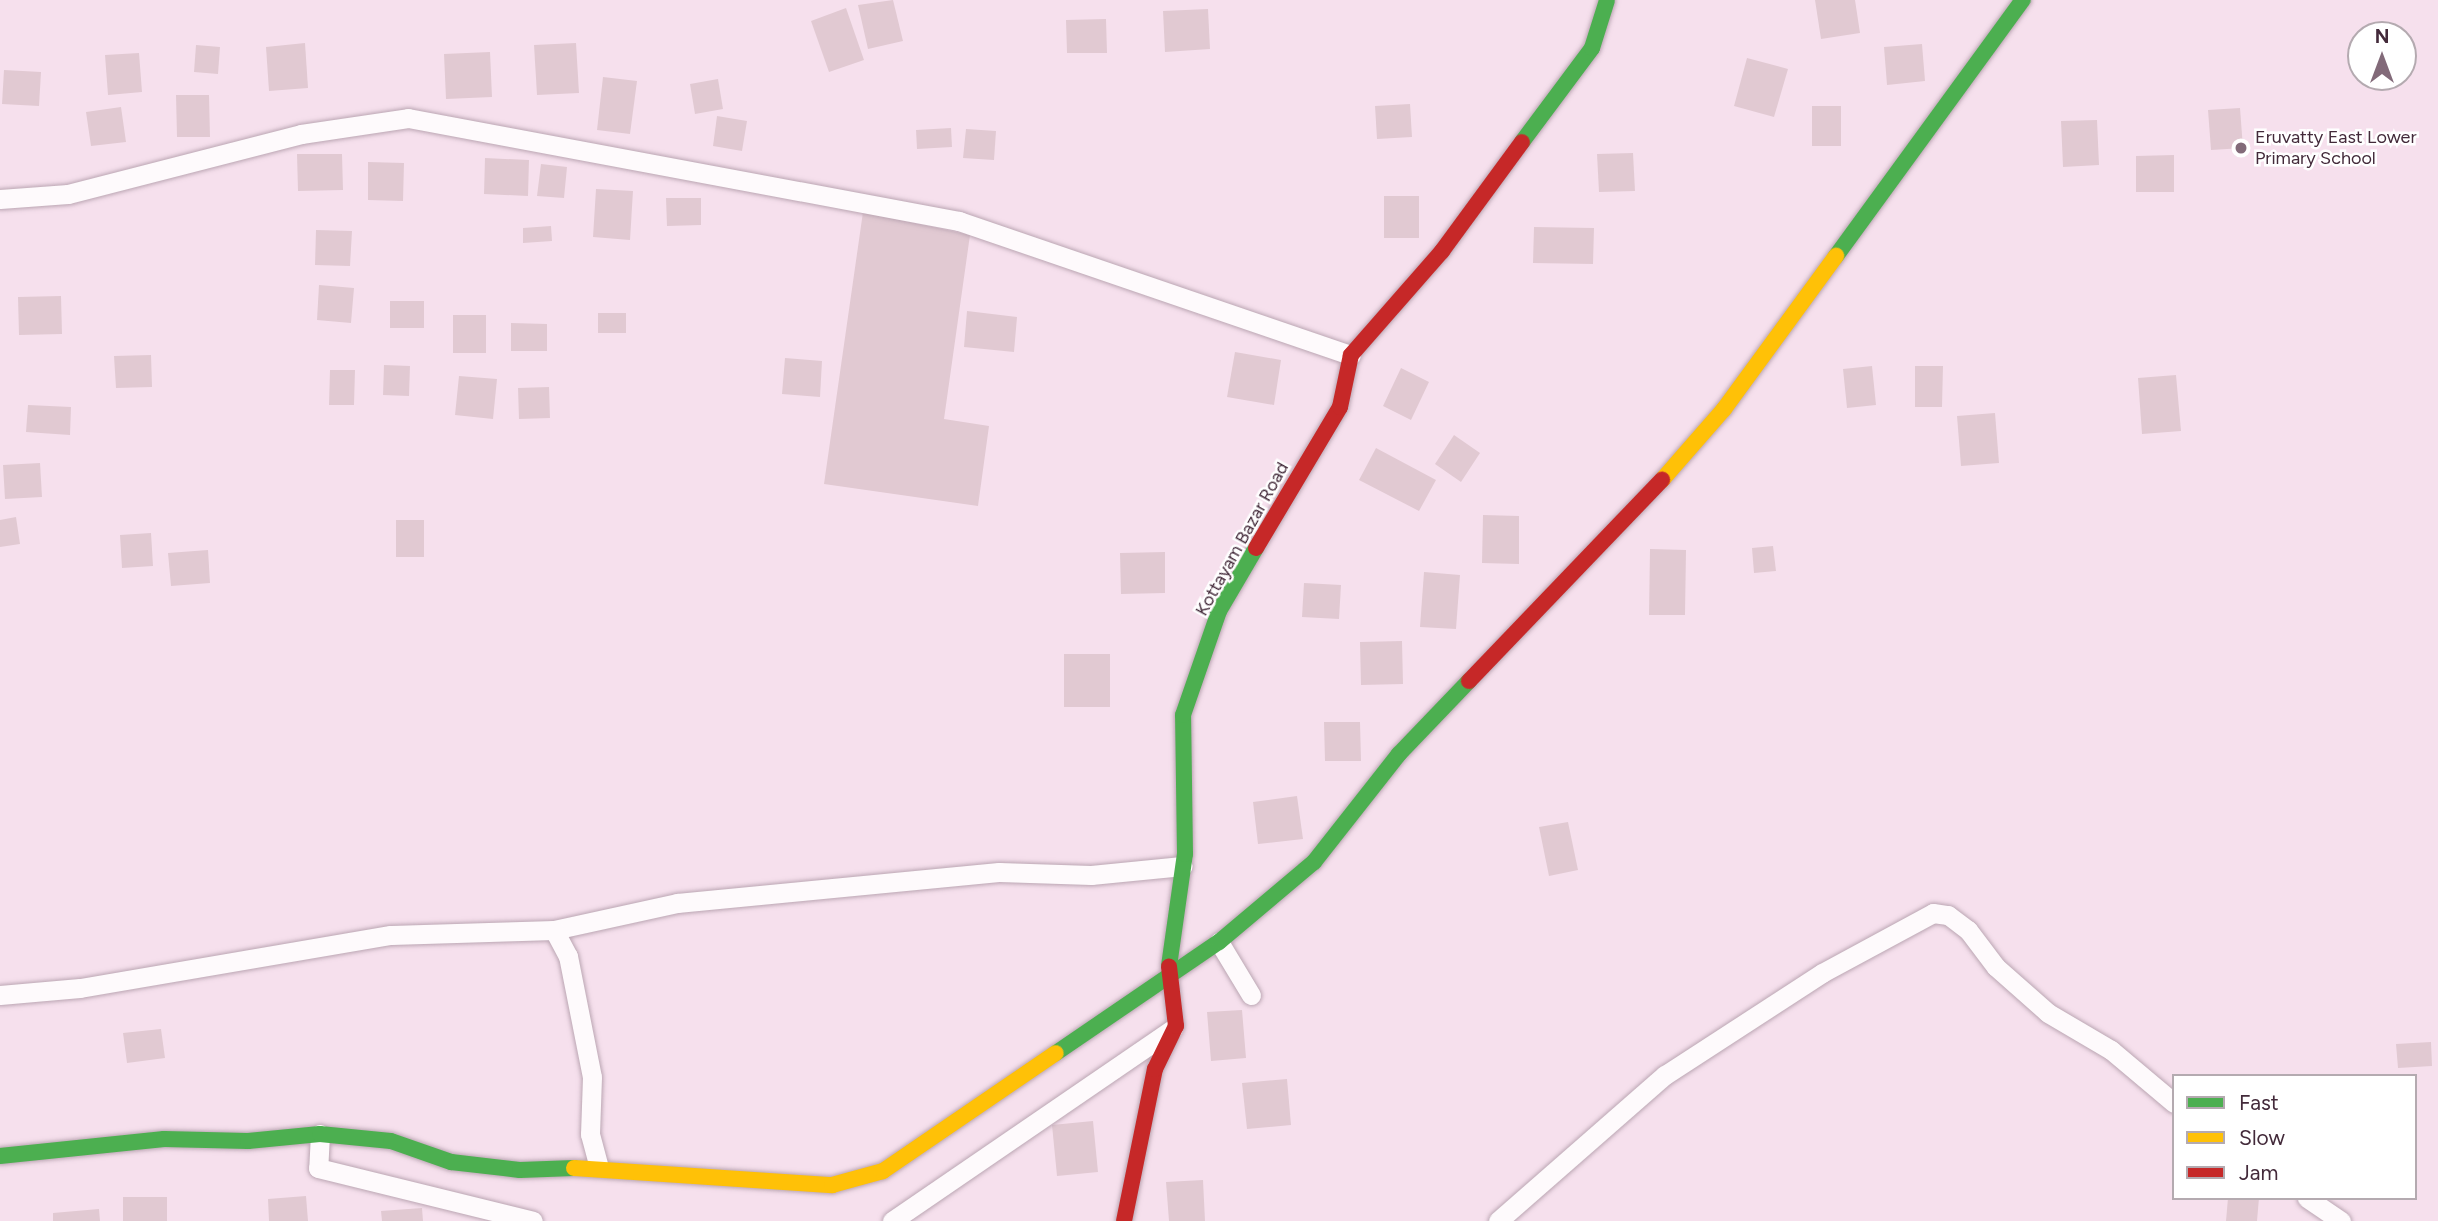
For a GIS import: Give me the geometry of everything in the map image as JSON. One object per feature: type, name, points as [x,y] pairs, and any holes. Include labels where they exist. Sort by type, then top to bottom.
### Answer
[{"type":"street","name":"Kottayam Bazar Road","points":[[1176,1026],[1169,979],[1183,866],[1183,715],[1219,611],[1340,407],[1351,355],[1442,251],[1592,48],[1607,0]]},
{"type":"street","points":[[0,1156],[164,1139],[248,1141],[320,1135],[391,1141],[452,1162],[498,1168],[599,1167],[625,1175],[738,1183],[832,1185],[862,1178],[955,1125],[1169,979],[1219,942],[1314,862],[1399,754],[1642,502],[1724,409],[2023,0]]},
{"type":"street","points":[[0,199],[68,194],[301,134],[408,118],[959,221],[1351,355]]},
{"type":"street","points":[[0,995],[80,988],[391,935],[554,929],[677,903],[999,872],[1091,875],[1183,866]]},
{"type":"street","points":[[1498,1221],[1665,1075],[1822,973],[1933,913],[1948,915],[1968,929],[1996,967],[2048,1013],[2111,1050],[2172,1101]]},
{"type":"street","points":[[554,929],[568,956],[593,1077],[590,1134],[599,1167]]},
{"type":"street","points":[[1219,942],[1251,995]]},
{"type":"street","points":[[892,1221],[1176,1026]]},
{"type":"street","points":[[1124,1221],[1155,1069],[1176,1026]]},
{"type":"street","points":[[320,1135],[317,1168],[533,1221]]},
{"type":"street","points":[[2310,1200],[2341,1221]]},
{"type":"building","points":[[893,0],[903,41],[868,49],[858,5]]},
{"type":"building","points":[[1815,0],[1855,0],[1860,33],[1821,39]]},
{"type":"building","points":[[846,8],[864,60],[829,72],[811,21]]},
{"type":"building","points":[[1208,9],[1210,49],[1165,52],[1163,11]]},
{"type":"building","points":[[1106,19],[1107,53],[1067,53],[1066,20]]},
{"type":"building","points":[[305,43],[308,88],[269,91],[266,47]]},
{"type":"building","points":[[576,43],[579,93],[537,95],[534,45]]},
{"type":"building","points":[[1922,44],[1925,81],[1887,85],[1884,47]]},
{"type":"building","points":[[196,45],[220,47],[218,74],[194,72]]},
{"type":"building","points":[[490,52],[492,97],[446,99],[444,54]]},
{"type":"building","points":[[139,53],[142,92],[108,95],[105,55]]},
{"type":"building","points":[[1747,58],[1788,69],[1774,117],[1734,106]]},
{"type":"building","points":[[4,70],[41,72],[39,106],[2,104]]},
{"type":"building","points":[[603,77],[637,81],[630,134],[597,130]]},
{"type":"building","points":[[718,79],[723,109],[695,114],[690,84]]},
{"type":"building","points":[[176,95],[209,95],[210,137],[177,137]]},
{"type":"building","points":[[1410,104],[1412,137],[1377,139],[1375,106]]},
{"type":"building","points":[[1812,106],[1841,106],[1841,146],[1812,146]]},
{"type":"building","points":[[121,107],[126,142],[91,146],[86,112]]},
{"type":"building","points":[[2240,108],[2243,148],[2211,150],[2208,110]]},
{"type":"building","points":[[717,116],[747,121],[742,151],[713,146]]},
{"type":"building","points":[[2097,120],[2099,165],[2063,167],[2061,121]]},
{"type":"building","points":[[951,128],[952,147],[917,149],[916,130]]},
{"type":"building","points":[[966,129],[996,131],[994,160],[963,158]]},
{"type":"building","points":[[1633,153],[1635,191],[1599,192],[1597,154]]},
{"type":"building","points":[[297,154],[342,154],[343,190],[298,191]]},
{"type":"building","points":[[2174,155],[2174,192],[2136,192],[2136,156]]},
{"type":"building","points":[[485,158],[529,160],[528,196],[484,194]]},
{"type":"building","points":[[368,162],[404,163],[403,201],[368,200]]},
{"type":"building","points":[[541,164],[567,167],[564,198],[537,196]]},
{"type":"building","points":[[596,189],[633,191],[630,240],[593,237]]},
{"type":"building","points":[[1384,196],[1419,196],[1419,238],[1384,238]]},
{"type":"building","points":[[666,198],[701,198],[701,225],[667,226]]},
{"type":"building","points":[[863,212],[970,235],[944,419],[989,426],[978,506],[824,484]]},
{"type":"building","points":[[551,226],[552,241],[523,243],[523,228]]},
{"type":"building","points":[[1534,227],[1594,228],[1593,264],[1533,263]]},
{"type":"building","points":[[316,230],[352,231],[350,266],[315,265]]},
{"type":"building","points":[[319,285],[354,288],[351,323],[317,320]]},
{"type":"building","points":[[61,296],[62,334],[19,335],[18,297]]},
{"type":"building","points":[[390,301],[424,301],[424,328],[390,328]]},
{"type":"building","points":[[967,311],[1017,317],[1014,352],[964,347]]},
{"type":"building","points":[[598,313],[626,313],[626,333],[598,333]]},
{"type":"building","points":[[453,315],[486,315],[486,353],[453,353]]},
{"type":"building","points":[[511,323],[547,324],[547,351],[511,351]]},
{"type":"building","points":[[1235,352],[1281,360],[1274,405],[1227,397]]},
{"type":"building","points":[[151,355],[152,387],[116,388],[114,356]]},
{"type":"building","points":[[785,358],[822,361],[820,397],[782,394]]},
{"type":"building","points":[[384,365],[410,366],[409,396],[383,395]]},
{"type":"building","points":[[1872,366],[1876,405],[1847,408],[1843,369]]},
{"type":"building","points":[[1915,366],[1943,366],[1942,407],[1915,407]]},
{"type":"building","points":[[1401,368],[1429,382],[1411,420],[1383,406]]},
{"type":"building","points":[[330,370],[355,370],[354,405],[329,405]]},
{"type":"building","points":[[2176,375],[2181,431],[2142,434],[2138,378]]},
{"type":"building","points":[[459,376],[497,379],[493,419],[455,415]]},
{"type":"building","points":[[549,387],[550,418],[519,419],[518,388]]},
{"type":"building","points":[[28,405],[71,407],[70,435],[26,432]]},
{"type":"building","points":[[1995,413],[1999,463],[1961,466],[1957,416]]},
{"type":"building","points":[[1454,435],[1480,453],[1461,482],[1435,464]]},
{"type":"building","points":[[1376,448],[1436,480],[1419,511],[1359,480]]},
{"type":"building","points":[[40,463],[42,497],[5,499],[3,465]]},
{"type":"building","points":[[1483,515],[1519,516],[1519,564],[1482,563]]},
{"type":"building","points":[[16,517],[20,544],[0,547],[0,520]]},
{"type":"building","points":[[396,520],[424,520],[424,557],[396,557]]},
{"type":"building","points":[[151,533],[153,566],[122,568],[120,535]]},
{"type":"building","points":[[1773,546],[1776,571],[1754,573],[1752,548]]},
{"type":"building","points":[[1650,549],[1686,550],[1685,615],[1649,615]]},
{"type":"building","points":[[208,550],[210,583],[171,586],[168,553]]},
{"type":"building","points":[[1165,552],[1165,593],[1121,594],[1120,553]]},
{"type":"building","points":[[1424,572],[1460,575],[1456,629],[1420,627]]},
{"type":"building","points":[[1304,583],[1341,585],[1339,619],[1302,617]]},
{"type":"building","points":[[1402,641],[1403,684],[1361,685],[1360,642]]},
{"type":"building","points":[[1064,654],[1110,654],[1110,707],[1064,707]]},
{"type":"building","points":[[1324,722],[1360,722],[1361,761],[1325,761]]},
{"type":"building","points":[[1297,796],[1303,839],[1258,844],[1253,802]]},
{"type":"building","points":[[1568,822],[1578,870],[1549,876],[1539,827]]},
{"type":"building","points":[[1242,1010],[1246,1058],[1211,1061],[1207,1012]]},
{"type":"building","points":[[161,1029],[165,1058],[127,1063],[123,1033]]},
{"type":"building","points":[[2431,1042],[2432,1066],[2398,1068],[2396,1044]]},
{"type":"building","points":[[1287,1079],[1291,1125],[1247,1129],[1242,1083]]},
{"type":"building","points":[[1093,1121],[1098,1172],[1057,1176],[1052,1125]]},
{"type":"building","points":[[1203,1180],[1205,1221],[1169,1221],[1166,1182]]},
{"type":"building","points":[[306,1196],[308,1221],[269,1221],[268,1199]]},
{"type":"building","points":[[123,1197],[167,1197],[167,1221],[123,1221]]},
{"type":"building","points":[[2228,1200],[2259,1200],[2257,1221],[2226,1221]]},
{"type":"building","points":[[422,1208],[423,1221],[382,1221],[381,1211]]},
{"type":"building","points":[[99,1209],[100,1221],[53,1221],[53,1213]]},
{"type":"traffic: fast","points":[[1522,142],[1592,48],[1607,0]]},
{"type":"traffic: fast","points":[[1836,256],[2023,0]]},
{"type":"traffic: fast","points":[[1169,966],[1185,854],[1183,715],[1219,611],[1256,548]]},
{"type":"traffic: fast","points":[[1056,1053],[1219,942],[1314,862],[1399,754],[1469,681]]},
{"type":"traffic: fast","points":[[0,1156],[164,1139],[248,1141],[320,1134],[391,1141],[451,1162],[520,1170],[574,1168]]},
{"type":"traffic: slow","points":[[1662,480],[1724,409],[1836,256]]},
{"type":"traffic: slow","points":[[574,1168],[832,1185],[883,1171],[1056,1053]]},
{"type":"traffic: jam","points":[[1256,548],[1340,407],[1351,355],[1442,251],[1522,142]]},
{"type":"traffic: jam","points":[[1469,681],[1662,480]]},
{"type":"traffic: jam","points":[[1124,1221],[1155,1069],[1176,1026],[1169,966]]},
{"type":"place","name":"Eruvatty East Lower Primary School","points":[[2241,148]]}]
